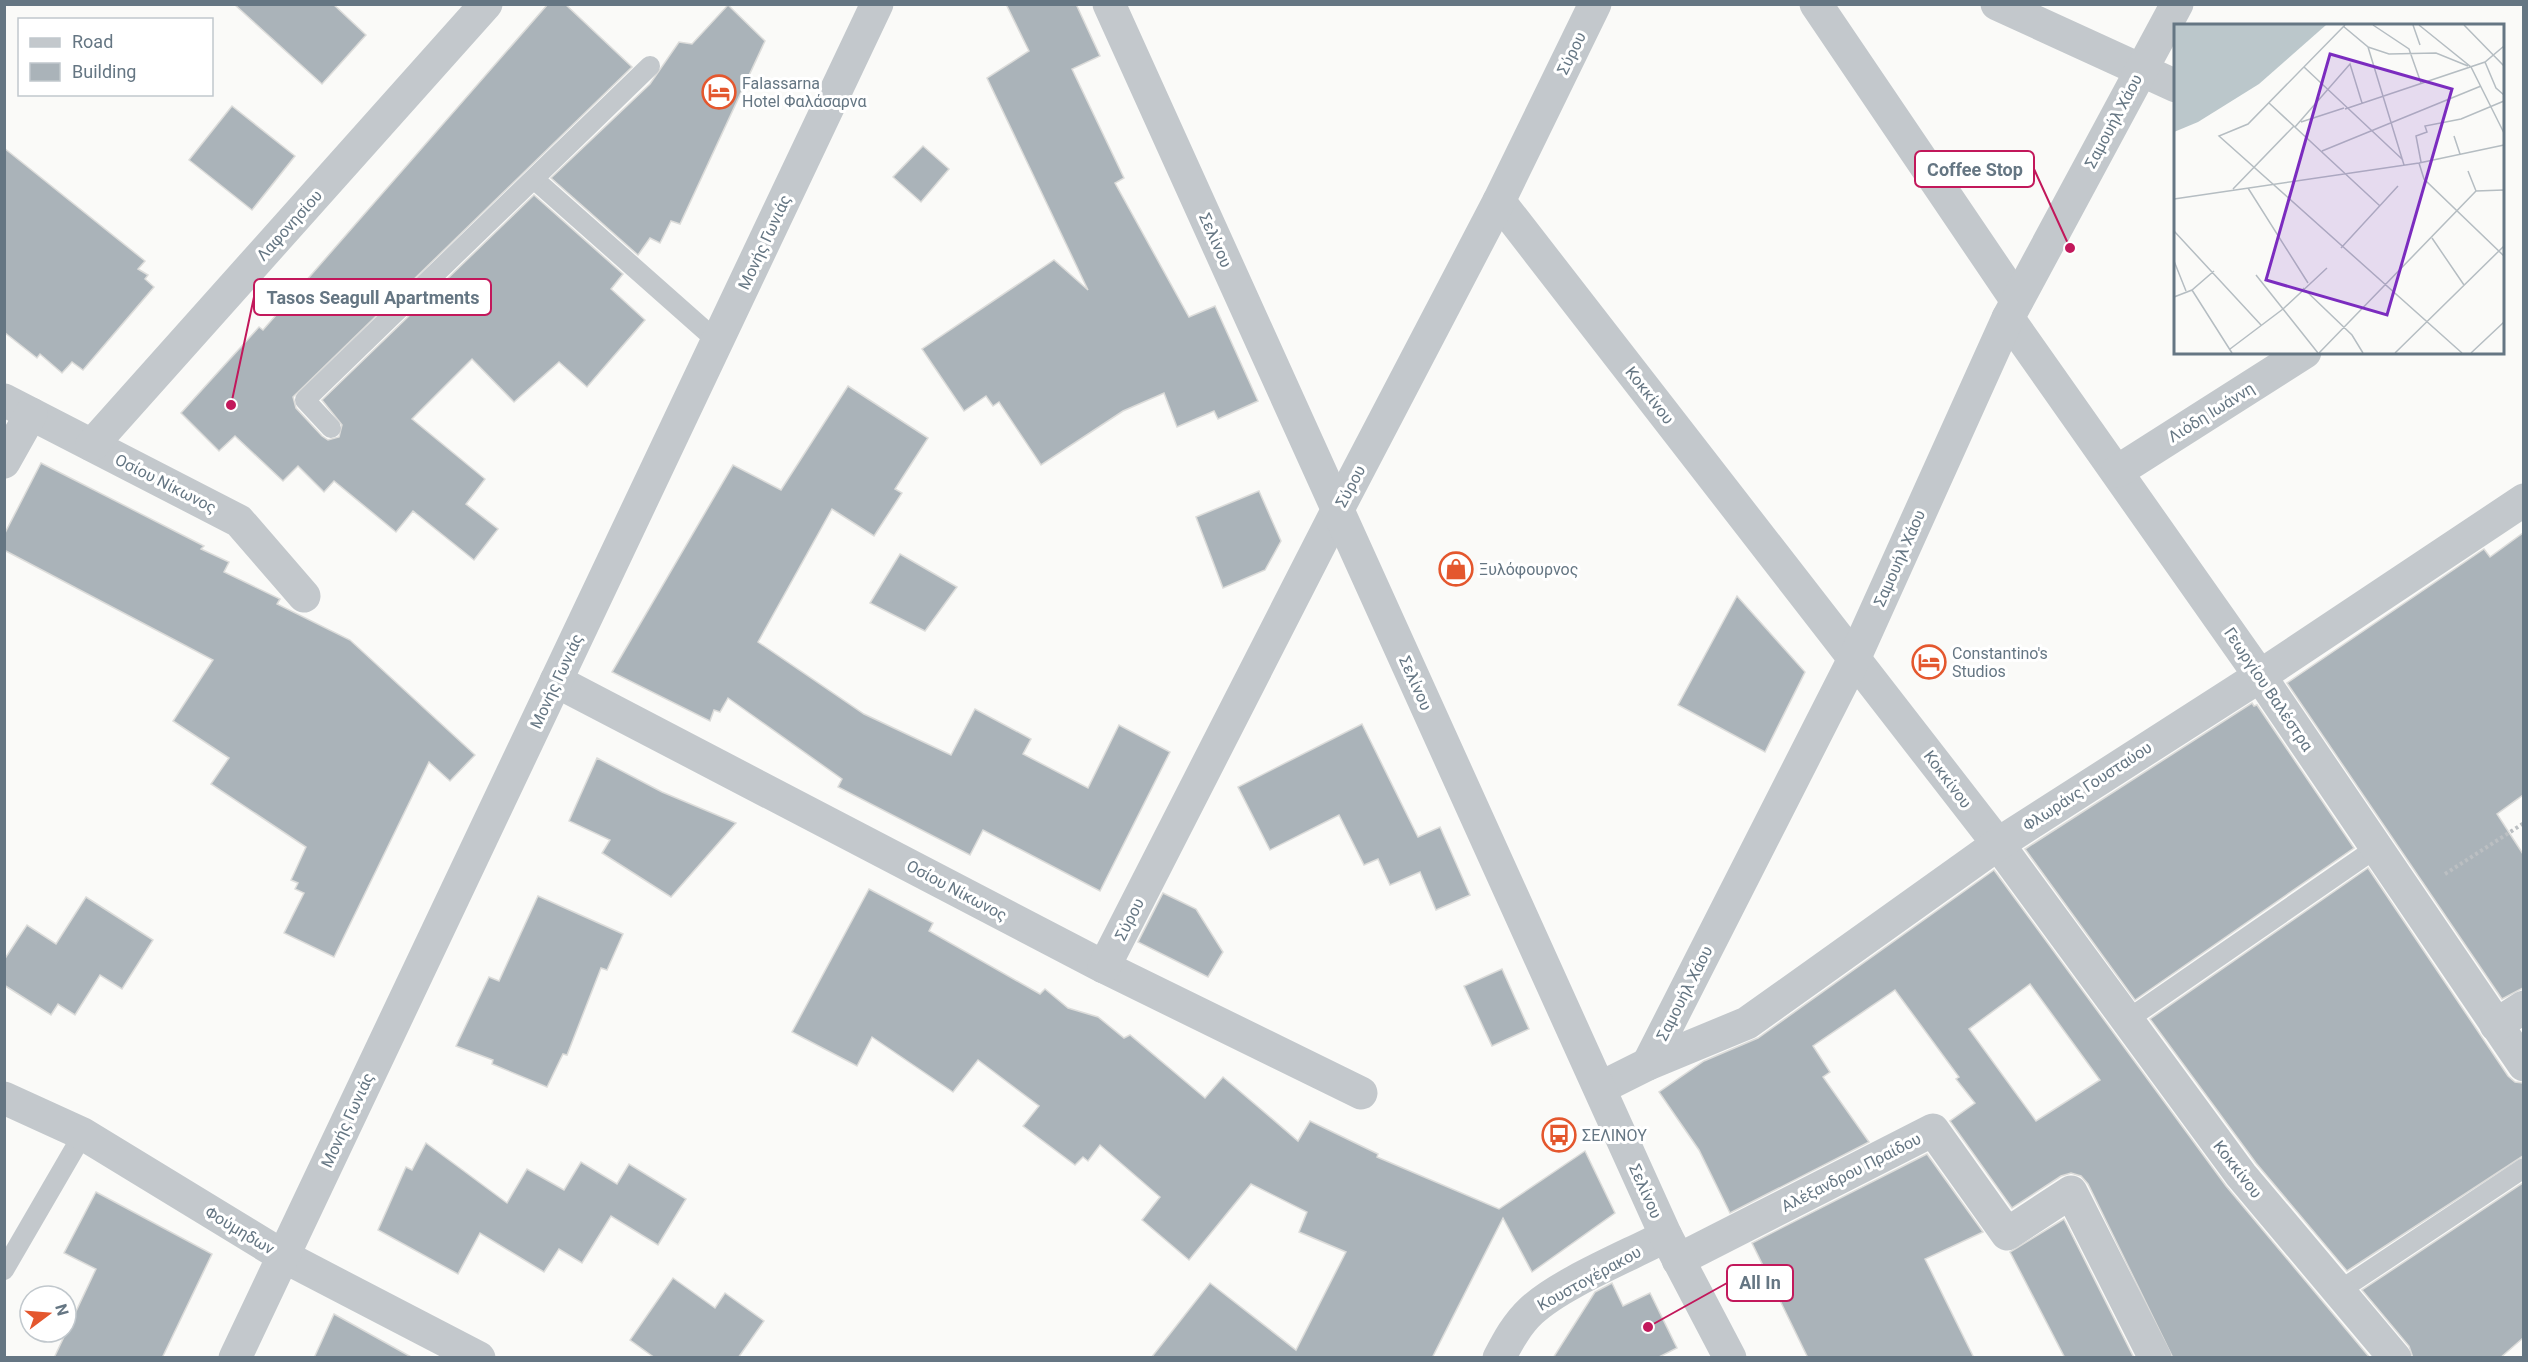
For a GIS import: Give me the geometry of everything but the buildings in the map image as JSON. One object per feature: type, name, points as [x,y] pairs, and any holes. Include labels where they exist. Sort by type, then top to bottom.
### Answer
[{"type":"street","name":"Λαφονησίου","points":[[92,445],[486,4]]},
{"type":"street","name":"Μονής Γωνιάς","points":[[235,1358],[877,4]]},
{"type":"street","name":"Σελίνου","points":[[1109,4],[1672,1248],[1730,1358]]},
{"type":"street","name":"Σύρου","points":[[1104,967],[1338,509],[1499,201],[1595,4]]},
{"type":"street","name":"Γεωργίου Βαλέστρα","points":[[1816,4],[2118,471],[2260,676],[2523,1065]]},
{"type":"street","points":[[1997,4],[2174,86]]},
{"type":"street","name":"Σαμουήλ Χάου","points":[[1648,1064],[1855,657],[2012,310],[2177,4]]},
{"type":"street","name":"Κοκκίνου","points":[[1499,201],[1998,844],[2241,1175],[2395,1358]]},
{"type":"street","name":"Λιόδη Ιωάννη","points":[[2118,471],[2302,354]]},
{"type":"street","name":"Οσίου Νίκωνος","points":[[18,407],[239,521],[304,597]]},
{"type":"street","points":[[4,462],[18,407]]},
{"type":"street","name":"Φλωράνς Γουσταύου","points":[[1648,1064],[1746,1023],[1998,844],[2260,676],[2523,500]]},
{"type":"street","name":"Οσίου Νίκωνος","points":[[556,681],[1104,967],[1361,1093]]},
{"type":"street","points":[[2496,1025],[2523,1007]]},
{"type":"street","points":[[1600,1088],[1648,1064]]},
{"type":"street","name":"Φούμηδων","points":[[4,1098],[83,1134],[283,1256],[479,1358]]},
{"type":"street","name":"Αλέξανδρου Πραίδου","points":[[1672,1248],[1933,1130],[2007,1234],[2072,1192],[2155,1358]]},
{"type":"street","name":"Κουστογέρακου","points":[[1499,1358],[1510,1337],[1531,1311],[1562,1290],[1672,1248]]},
{"type":"lane","points":[[331,428],[306,400],[650,66]]},
{"type":"lane","points":[[534,179],[717,341]]},
{"type":"lane","points":[[2127,1020],[2376,848]]},
{"type":"lane","points":[[4,1270],[83,1134]]},
{"type":"lane","points":[[2339,1291],[2523,1168]]},
{"type":"path","points":[[2409,897],[2523,823]]},
{"type":"place","name":"Falassarna Hotel Φαλάσαρνα","points":[[719,92]]},
{"type":"place","name":"Coffee Stop","points":[[2070,248]]},
{"type":"place","name":"Tasos Seagull Apartments","points":[[231,405]]},
{"type":"place","name":"Ξυλόφουρνος","points":[[1456,569]]},
{"type":"place","name":"Constantino's Studios","points":[[1929,662]]},
{"type":"place","name":"ΣΕΛΙΝΟΥ","points":[[1559,1135]]},
{"type":"place","name":"All In","points":[[1648,1327]]}]
